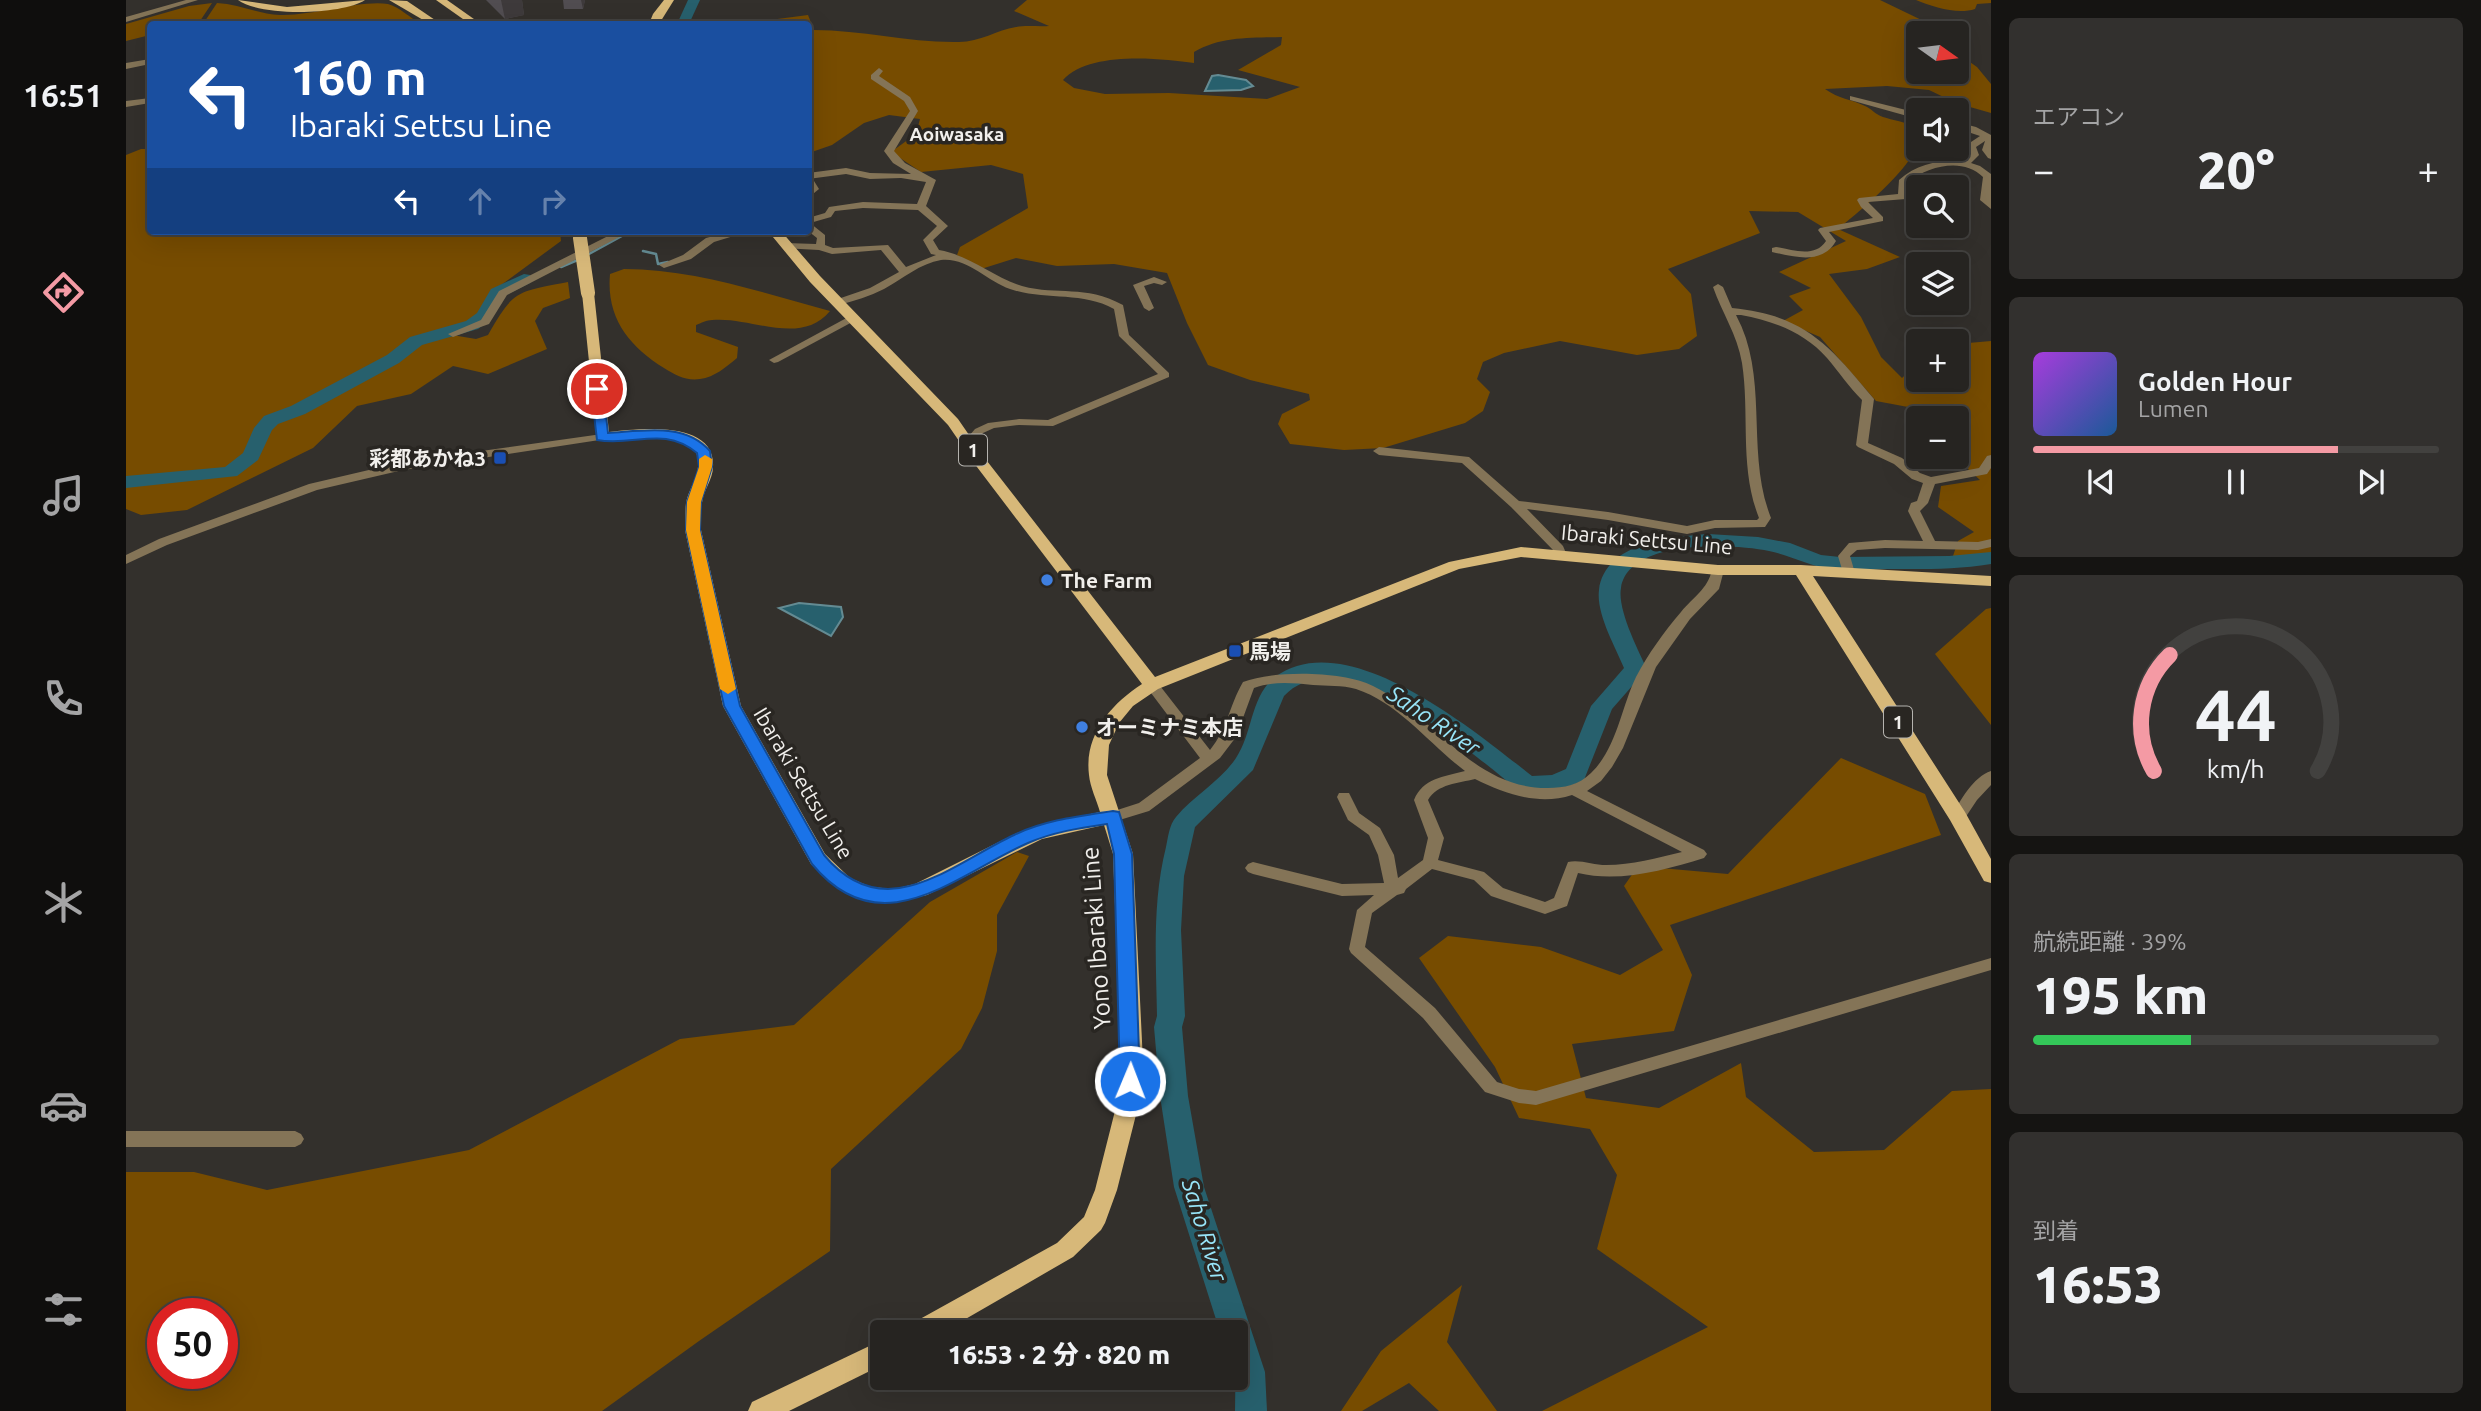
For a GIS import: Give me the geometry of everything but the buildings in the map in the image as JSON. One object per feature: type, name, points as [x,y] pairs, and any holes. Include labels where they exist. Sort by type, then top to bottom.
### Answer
[{"type":"main road","points":[[243,0],[283,11],[314,9],[360,0]]},
{"type":"main road","points":[[256,0],[288,8],[341,0]]},
{"type":"main road","points":[[394,0],[433,21]]},
{"type":"main road","points":[[405,0],[434,21]]},
{"type":"main road","points":[[442,0],[472,21]]},
{"type":"main road","points":[[655,21],[669,0]]},
{"type":"main road","points":[[580,235],[602,437]]},
{"type":"main road","name":"1","points":[[777,235],[852,318],[953,422],[982,464],[1152,685]]},
{"type":"main road","name":"Ibaraki Settsu Line","points":[[602,437],[664,434],[689,439],[703,451],[705,467],[694,502],[693,530],[732,706],[818,859],[843,884],[873,896],[914,892],[942,882],[1023,838],[1064,825],[1113,817],[1098,775],[1100,745],[1111,720],[1127,702],[1152,685],[1455,565],[1521,552],[1560,553],[1718,570],[1801,570]]},
{"type":"main road","points":[[1801,570],[1991,581]]},
{"type":"main road","name":"1","points":[[1801,570],[1958,817],[1991,876]]},
{"type":"main road","name":"Yono Ibaraki Line","points":[[941,1320],[1065,1250],[1093,1223],[1106,1190],[1129,1099],[1132,1062],[1123,854],[1113,817]]},
{"type":"main road","points":[[761,1411],[870,1358]]},
{"type":"street","points":[[126,18],[180,0]]},
{"type":"street","points":[[126,18],[194,0]]},
{"type":"street","points":[[126,66],[147,62]]},
{"type":"street","points":[[880,71],[874,77],[907,99],[914,111],[889,151],[892,159],[919,176],[931,180]]},
{"type":"street","points":[[1853,98],[1906,113]]},
{"type":"street","points":[[126,104],[147,101]]},
{"type":"street","points":[[1969,130],[1987,136],[1990,144],[1987,150],[1991,156]]},
{"type":"street","points":[[1963,165],[1974,155],[1971,146],[1987,136]]},
{"type":"street","points":[[1776,250],[1819,254],[1829,248],[1832,241],[1823,230],[1880,219],[1862,200],[1903,197],[1903,180],[1926,167],[1963,165],[1985,172],[1988,176],[1985,200],[1991,206]]},
{"type":"street","points":[[812,180],[846,171],[870,176],[901,175],[931,180]]},
{"type":"street","points":[[921,206],[931,180]]},
{"type":"street","points":[[812,219],[828,215],[832,209],[852,206],[921,206],[943,226],[929,240],[935,252],[956,256],[1018,288],[1082,292],[1119,307],[1124,336],[1165,376],[1049,424],[1019,422],[992,425],[979,431],[969,443]]},
{"type":"street","points":[[812,224],[822,237],[820,247]]},
{"type":"street","points":[[453,334],[485,322],[503,293],[618,235]]},
{"type":"street","points":[[664,265],[687,257],[710,240],[730,235]]},
{"type":"street","points":[[786,246],[820,247],[832,251],[884,247],[905,273]]},
{"type":"street","points":[[839,302],[874,290],[927,260],[956,256]]},
{"type":"street","points":[[1149,308],[1138,285],[1154,280],[1162,282]]},
{"type":"street","points":[[1515,504],[1687,530],[1715,524],[1761,524],[1765,518],[1755,490],[1744,345],[1730,312],[1722,304],[1718,287]]},
{"type":"street","points":[[1109,301],[1142,298]]},
{"type":"street","points":[[1730,312],[1749,312],[1772,318],[1816,341],[1868,399],[1862,445],[1898,461],[1916,475],[1930,481],[1983,471],[1991,459]]},
{"type":"street","points":[[1779,316],[1790,328]]},
{"type":"street","points":[[774,360],[852,318]]},
{"type":"street","points":[[126,560],[163,542],[313,488],[360,475],[403,466],[602,437]]},
{"type":"street","points":[[1379,451],[1465,460],[1515,504],[1560,553]]},
{"type":"street","points":[[1930,481],[1922,503],[1915,506],[1914,511],[1931,545]]},
{"type":"street","points":[[1849,573],[1844,556],[1853,546],[1978,546],[1991,543]]},
{"type":"street","points":[[1113,817],[1144,807],[1208,758],[1229,737],[1238,705],[1248,685],[1259,680],[1285,677],[1367,688],[1400,709],[1474,774],[1509,788],[1538,795],[1574,790],[1592,783],[1609,764],[1644,676],[1699,597],[1714,586],[1718,570]]},
{"type":"street","points":[[1152,685],[1208,758]]},
{"type":"street","points":[[1474,774],[1432,785],[1424,793],[1421,800],[1436,838],[1430,863],[1365,910],[1357,948],[1429,1013],[1491,1087],[1536,1098],[1991,964]]},
{"type":"street","points":[[1958,817],[1972,796],[1991,776]]},
{"type":"street","points":[[1430,863],[1479,876],[1497,892],[1545,908],[1562,902],[1573,866],[1591,872],[1621,870],[1699,854],[1574,790]]},
{"type":"street","points":[[1344,797],[1353,816],[1375,832],[1386,855],[1395,889]]},
{"type":"street","points":[[1253,868],[1342,890],[1395,889]]},
{"type":"street","points":[[126,1139],[295,1139]]},
{"type":"shaded area","points":[[1027,0],[1880,0],[1924,21],[1906,21],[1906,84],[1969,84],[1969,61],[1991,84],[1991,113],[1969,107],[1969,98],[1946,98],[1929,90],[1887,86],[1825,89],[1881,116],[1906,123],[1906,161],[1908,161],[1875,197],[1838,229],[1900,257],[1867,269],[1829,274],[1861,317],[1881,357],[1902,378],[1906,374],[1906,392],[1969,392],[1969,343],[1991,341],[1991,555],[1951,562],[1958,541],[1974,532],[1938,507],[1941,486],[1980,480],[1968,469],[1969,406],[1906,407],[1876,401],[1820,337],[1783,321],[1803,310],[1789,296],[1811,288],[1779,272],[1846,241],[1798,212],[1749,211],[1760,233],[1668,269],[1691,294],[1697,336],[1679,349],[1637,355],[1560,341],[1504,353],[1483,362],[1477,379],[1490,392],[1483,411],[1465,423],[1383,448],[1344,450],[1290,444],[1278,424],[1282,414],[1310,400],[1309,394],[1250,380],[1208,365],[1167,273],[1114,264],[1057,266],[1016,258],[981,269],[957,255],[960,247],[1028,208],[1023,174],[991,165],[921,172],[891,152],[916,134],[920,119],[889,115],[864,123],[832,145],[812,152],[812,25],[814,30],[959,42],[1024,26],[1049,26],[1014,11]],"holes":[[[1282,37],[1281,45],[1238,70],[1300,87],[1267,99],[1169,93],[1105,94],[1074,88],[1063,80],[1090,64],[1125,59],[1162,59],[1194,63],[1194,52],[1215,43]]]},
{"type":"shaded area","points":[[1916,0],[1991,0],[1991,3],[1977,4],[1975,9],[1968,11],[1953,11]]},
{"type":"shaded area","points":[[212,3],[200,21],[147,21],[147,36],[126,41],[126,24],[189,6]]},
{"type":"shaded area","points":[[217,3],[264,13],[293,15],[376,3],[388,4],[416,21],[205,21]]},
{"type":"shaded area","points":[[808,15],[810,21],[763,21]]},
{"type":"shaded area","points":[[147,149],[147,235],[560,235],[561,241],[493,291],[481,315],[452,335],[476,339],[488,335],[511,301],[527,291],[568,282],[570,298],[543,308],[535,321],[547,349],[488,374],[453,366],[411,394],[357,406],[313,448],[187,510],[141,515],[126,509],[126,155]]},
{"type":"shaded area","points":[[624,269],[677,273],[702,278],[830,311],[818,322],[790,329],[727,320],[710,320],[696,325],[696,332],[738,347],[737,358],[711,376],[700,379],[685,378],[651,359],[622,329],[612,304],[610,274]]},
{"type":"shaded area","points":[[1991,608],[1991,725],[1935,654],[1986,609]]},
{"type":"shaded area","points":[[1841,758],[1925,794],[1941,835],[1670,925],[1692,975],[1674,1031],[1572,1044],[1586,1098],[1659,1108],[1741,1063],[1746,1097],[1814,1152],[1884,1150],[1952,1091],[1991,1089],[1991,1411],[1542,1411],[1708,1327],[1597,1249],[1617,1175],[1590,1129],[1519,1118],[1495,1067],[1419,958],[1448,936],[1541,947],[1620,975],[1663,950],[1624,886],[1638,866],[1728,874]]},
{"type":"shaded area","points":[[1017,852],[1029,856],[997,915],[997,951],[982,1008],[961,1049],[831,1169],[830,1251],[602,1411],[126,1411],[126,1172],[194,1172],[267,1190],[469,1150],[680,1039],[794,1025],[930,902]]},
{"type":"shaded area","points":[[1462,1285],[1447,1342],[1497,1411],[1439,1411],[1409,1383],[1362,1411],[1341,1411],[1381,1351]]},
{"type":"water","points":[[1212,76],[1246,80],[1253,86],[1241,90],[1205,91]]},
{"type":"water","points":[[799,603],[841,607],[843,617],[831,636],[779,608]]},
{"type":"waterway","points":[[684,21],[694,0]]},
{"type":"waterway","points":[[587,255],[624,235]]},
{"type":"waterway","points":[[643,251],[656,254],[658,264],[668,262]]},
{"type":"waterway","points":[[561,267],[580,259]]},
{"type":"waterway","points":[[126,482],[230,472],[251,456],[263,428],[271,420],[298,410],[393,359],[416,341],[472,325],[484,316],[497,293],[524,279]]},
{"type":"waterway","name":"Saho River","points":[[1251,1411],[1249,1372],[1189,1187],[1174,1096],[1168,1027],[1171,1016],[1168,930],[1171,876],[1184,824],[1245,764],[1276,690],[1284,682],[1310,670],[1341,671],[1375,682],[1410,700],[1445,723],[1527,785],[1555,783],[1576,774],[1602,706],[1636,669],[1615,617],[1610,596],[1617,570],[1633,557],[1655,548],[1708,540],[1758,543],[1820,561],[1840,563],[1949,563],[1991,558]]},
{"type":"slow traffic","points":[[705,459],[694,502],[693,530],[728,689]]},
{"type":"place","name":"彩都あかね3","points":[[500,458]]},
{"type":"place","name":"The Farm","points":[[1047,580]]},
{"type":"place","name":"馬場","points":[[1235,651]]},
{"type":"place","name":"オーミナミ本店","points":[[1082,727]]},
{"type":"district","name":"Aoiwasaka","points":[[957,134]]},
{"type":"route","points":[[597,389],[602,437],[639,433],[664,434],[689,439],[703,451],[706,462],[694,502],[693,530],[732,706],[818,859],[843,884],[873,896],[900,895],[929,888],[1023,838],[1064,825],[1113,817],[1123,854],[1132,1062],[1130,1081]]}]
